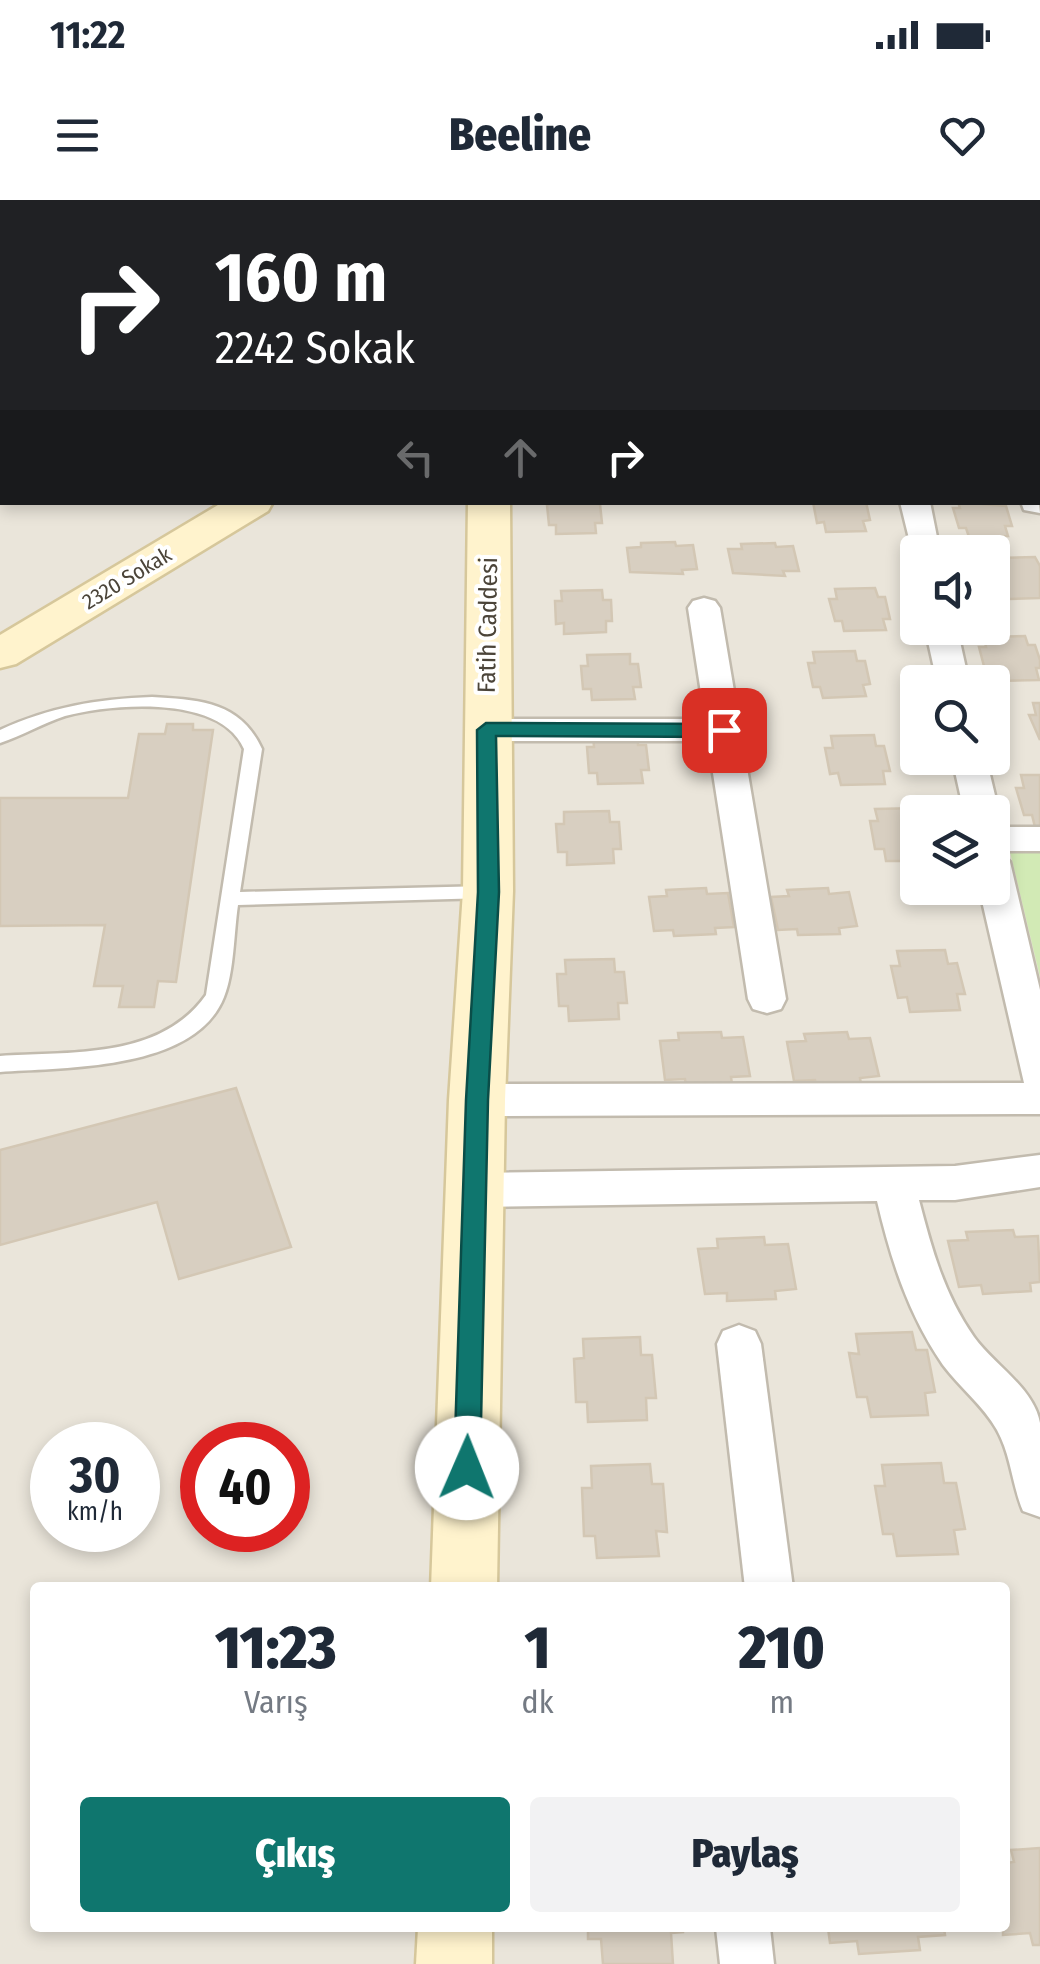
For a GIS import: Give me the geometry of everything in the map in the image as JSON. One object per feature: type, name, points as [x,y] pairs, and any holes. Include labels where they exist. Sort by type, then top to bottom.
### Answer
[{"type":"street","name":"2320 Sokak","points":[[0,619],[183,505]]},
{"type":"street","name":"2320 Sokak","points":[[0,654],[249,505]]},
{"type":"street","name":"Fatih Caddesi","points":[[464,1582],[477,1100],[488,892],[490,505]]},
{"type":"street","points":[[915,505],[921,535]]},
{"type":"street","points":[[704,608],[768,999]]},
{"type":"street","points":[[486,730],[724,730]]},
{"type":"street","points":[[1010,839],[1040,840]]},
{"type":"street","points":[[1002,905],[1040,1076]]},
{"type":"street","points":[[477,1100],[1040,1098]]},
{"type":"street","points":[[474,1190],[955,1183],[1040,1171]]},
{"type":"street","points":[[894,1184],[916,1270],[935,1312],[961,1354],[997,1392],[1017,1421],[1040,1496]]},
{"type":"street","points":[[739,1344],[768,1582]]},
{"type":"street","points":[[454,1964],[455,1932]]},
{"type":"street","points":[[743,1932],[747,1964]]},
{"type":"lane","points":[[0,737],[80,708],[151,704],[208,708],[241,723],[253,749],[215,996],[209,1010],[185,1034],[152,1049],[0,1064]]},
{"type":"lane","points":[[229,899],[488,892]]},
{"type":"shaded area","points":[[0,505],[1040,505],[1040,1964],[0,1964]]},
{"type":"green space","points":[[1010,852],[1040,852],[1040,977]]},
{"type":"building","points":[[547,505],[600,505],[602,523],[595,523],[596,533],[556,534],[556,525],[549,525]]},
{"type":"building","points":[[814,505],[867,505],[870,520],[863,521],[866,531],[826,532],[824,522],[817,523]]},
{"type":"building","points":[[1006,506],[1012,526],[1005,526],[1008,535],[968,535],[966,528],[959,528],[953,508]]},
{"type":"building","points":[[675,542],[676,546],[693,545],[697,569],[682,570],[683,574],[630,572],[627,548],[641,547],[641,543]]},
{"type":"building","points":[[775,543],[776,547],[793,546],[799,571],[783,571],[785,576],[733,573],[728,549],[742,549],[741,544]]},
{"type":"building","points":[[1035,557],[1040,566],[1040,598],[1010,599],[1010,558]]},
{"type":"building","points":[[875,588],[878,597],[885,597],[890,619],[883,619],[886,630],[844,631],[842,621],[835,621],[829,599],[837,599],[835,589]]},
{"type":"building","points":[[602,590],[603,600],[611,600],[612,621],[606,621],[606,632],[564,634],[564,623],[556,624],[555,601],[562,601],[561,591]]},
{"type":"building","points":[[1010,636],[1025,636],[1028,645],[1035,645],[1040,660],[1040,668],[1036,668],[1039,680],[1010,681],[1010,665],[984,665],[979,647],[1010,645]]},
{"type":"building","points":[[855,651],[857,661],[865,661],[870,684],[863,685],[866,696],[823,698],[820,687],[813,687],[808,663],[815,663],[813,652]]},
{"type":"building","points":[[630,654],[630,664],[638,664],[641,687],[633,687],[635,699],[592,700],[591,689],[583,689],[581,666],[588,666],[587,655]]},
{"type":"building","points":[[1033,703],[1040,703],[1040,740],[1029,715],[1036,715]]},
{"type":"building","points":[[167,724],[193,724],[193,730],[213,730],[176,982],[158,981],[154,1007],[119,1007],[123,986],[94,986],[105,925],[0,926],[0,798],[128,798],[139,734],[165,734]]},
{"type":"building","points":[[637,734],[638,745],[646,745],[649,770],[641,770],[643,783],[598,784],[597,773],[589,773],[587,747],[594,747],[593,735]]},
{"type":"building","points":[[874,735],[876,746],[884,746],[890,771],[883,771],[885,784],[841,785],[838,773],[830,774],[825,748],[833,748],[831,736]]},
{"type":"building","points":[[1021,775],[1040,775],[1040,826],[1035,827],[1032,815],[1024,815],[1016,788],[1024,788]]},
{"type":"building","points":[[900,808],[900,861],[886,861],[884,849],[875,849],[870,821],[878,821],[875,809]]},
{"type":"building","points":[[609,811],[610,822],[619,822],[621,849],[613,849],[614,863],[567,865],[567,852],[558,852],[556,824],[564,824],[564,812]]},
{"type":"building","points":[[706,888],[707,894],[728,893],[734,927],[715,928],[716,934],[674,936],[673,930],[654,931],[649,897],[667,896],[666,890]]},
{"type":"building","points":[[828,888],[829,894],[849,892],[857,926],[839,928],[840,934],[798,935],[797,929],[778,930],[771,897],[789,896],[787,890]]},
{"type":"building","points":[[945,950],[948,964],[957,963],[965,994],[957,994],[960,1010],[910,1012],[907,997],[898,998],[891,966],[900,966],[897,951]]},
{"type":"building","points":[[614,959],[615,972],[624,972],[627,1003],[618,1003],[619,1019],[569,1021],[568,1006],[559,1006],[557,974],[566,974],[565,960]]},
{"type":"building","points":[[721,1032],[722,1038],[743,1037],[750,1076],[731,1077],[732,1084],[686,1086],[685,1079],[665,1080],[660,1041],[679,1040],[678,1033]]},
{"type":"building","points":[[847,1032],[849,1039],[870,1038],[879,1076],[860,1078],[861,1084],[816,1087],[815,1080],[794,1081],[787,1042],[806,1041],[804,1034]]},
{"type":"building","points":[[236,1088],[291,1247],[179,1279],[157,1202],[0,1245],[0,1150]]},
{"type":"building","points":[[1013,1230],[1015,1237],[1038,1236],[1040,1282],[1030,1283],[1031,1291],[983,1294],[981,1285],[959,1287],[948,1241],[968,1240],[966,1232]]},
{"type":"building","points":[[764,1237],[765,1245],[788,1244],[796,1289],[775,1291],[776,1299],[727,1301],[727,1293],[705,1294],[698,1249],[718,1248],[717,1239]]},
{"type":"building","points":[[912,1332],[916,1350],[927,1350],[935,1392],[925,1393],[928,1415],[871,1417],[867,1397],[857,1397],[849,1353],[859,1354],[856,1334]]},
{"type":"building","points":[[640,1337],[641,1355],[652,1355],[656,1398],[646,1398],[647,1420],[588,1422],[587,1402],[576,1402],[574,1359],[584,1358],[583,1339]]},
{"type":"building","points":[[941,1463],[944,1483],[956,1483],[965,1529],[954,1530],[958,1554],[897,1556],[893,1534],[883,1534],[875,1486],[885,1486],[882,1465]]},
{"type":"building","points":[[650,1464],[652,1484],[663,1484],[667,1532],[656,1531],[659,1556],[597,1558],[595,1536],[584,1536],[582,1488],[592,1488],[591,1466]]},
{"type":"building","points":[[1040,1848],[1040,1945],[1033,1945],[1030,1933],[1003,1935],[1010,1932],[1010,1862],[1014,1862],[1011,1850]]},
{"type":"building","points":[[588,1932],[683,1932],[671,1933],[673,1964],[603,1964],[601,1939],[588,1939]]},
{"type":"building","points":[[829,1932],[945,1935],[918,1937],[920,1950],[859,1954],[857,1941],[830,1943]]},
{"type":"route","points":[[467,1468],[477,1100],[488,892],[486,730],[724,730]]}]
